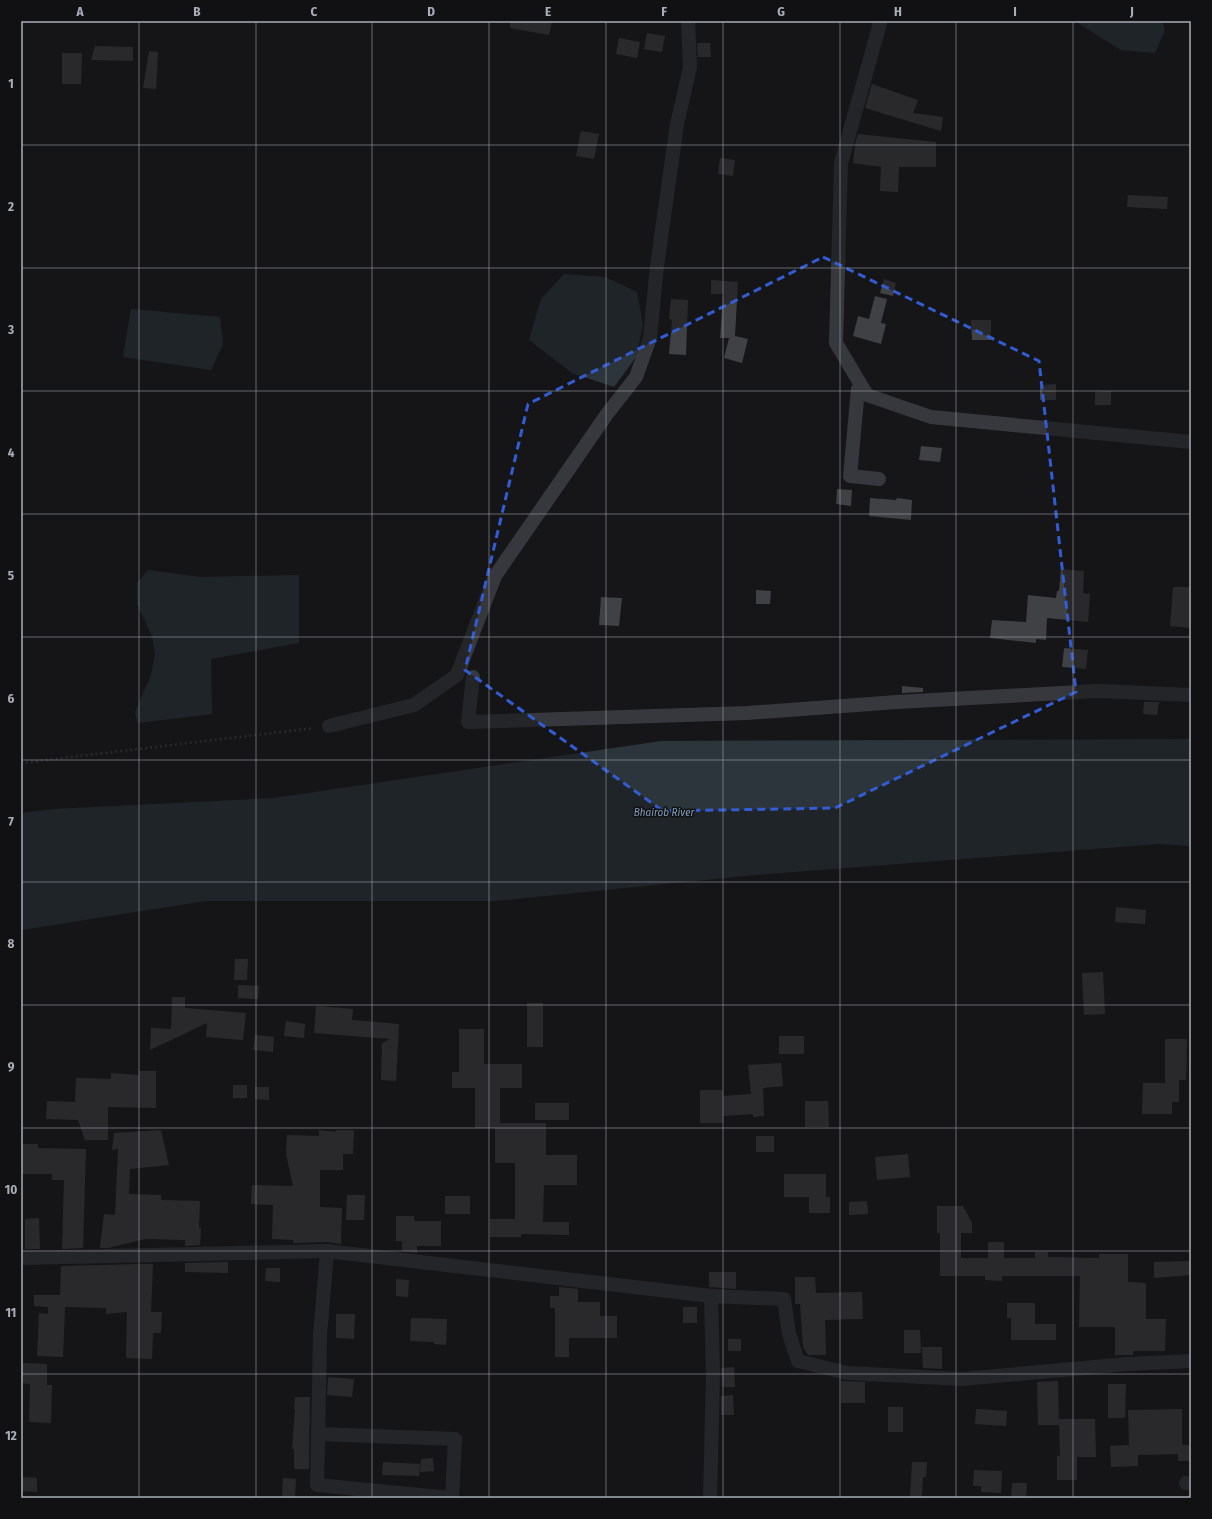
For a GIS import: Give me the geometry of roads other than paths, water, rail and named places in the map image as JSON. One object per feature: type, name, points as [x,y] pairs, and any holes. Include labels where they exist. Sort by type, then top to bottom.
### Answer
[{"type":"street","points":[[329,726],[414,705],[457,675],[495,576],[607,414],[636,377],[650,338],[657,266],[677,124],[690,67],[688,21]]},
{"type":"street","points":[[879,21],[880,23],[841,163],[836,343],[867,395],[931,417],[1191,442]]},
{"type":"street","points":[[858,389],[850,476],[879,479]]},
{"type":"street","points":[[473,677],[468,722],[747,713],[897,702],[1098,691],[1191,695]]},
{"type":"street","points":[[21,1258],[327,1251],[711,1296],[784,1299],[788,1334],[798,1361],[847,1373],[962,1378],[1128,1364],[1191,1361]]},
{"type":"street","points":[[318,1434],[455,1439],[451,1498],[317,1484],[318,1434],[320,1336],[327,1251]]},
{"type":"street","points":[[710,1498],[713,1375],[711,1296]]},
{"type":"water","points":[[1075,21],[1162,21],[1165,30],[1155,53],[1121,50]]},
{"type":"water","points":[[564,274],[605,277],[637,292],[643,325],[636,357],[614,387],[572,373],[529,340],[541,299]]},
{"type":"water","points":[[131,309],[220,317],[223,344],[211,370],[123,357]]},
{"type":"water","points":[[148,570],[200,577],[299,575],[299,643],[211,659],[212,714],[138,723],[135,712],[151,675],[155,654],[152,636],[137,604],[137,583]]},
{"type":"water","name":"Bhairob River","points":[[1191,739],[1191,846],[1159,844],[755,875],[495,901],[205,901],[21,930],[21,813],[55,809],[274,798],[661,741]]}]
